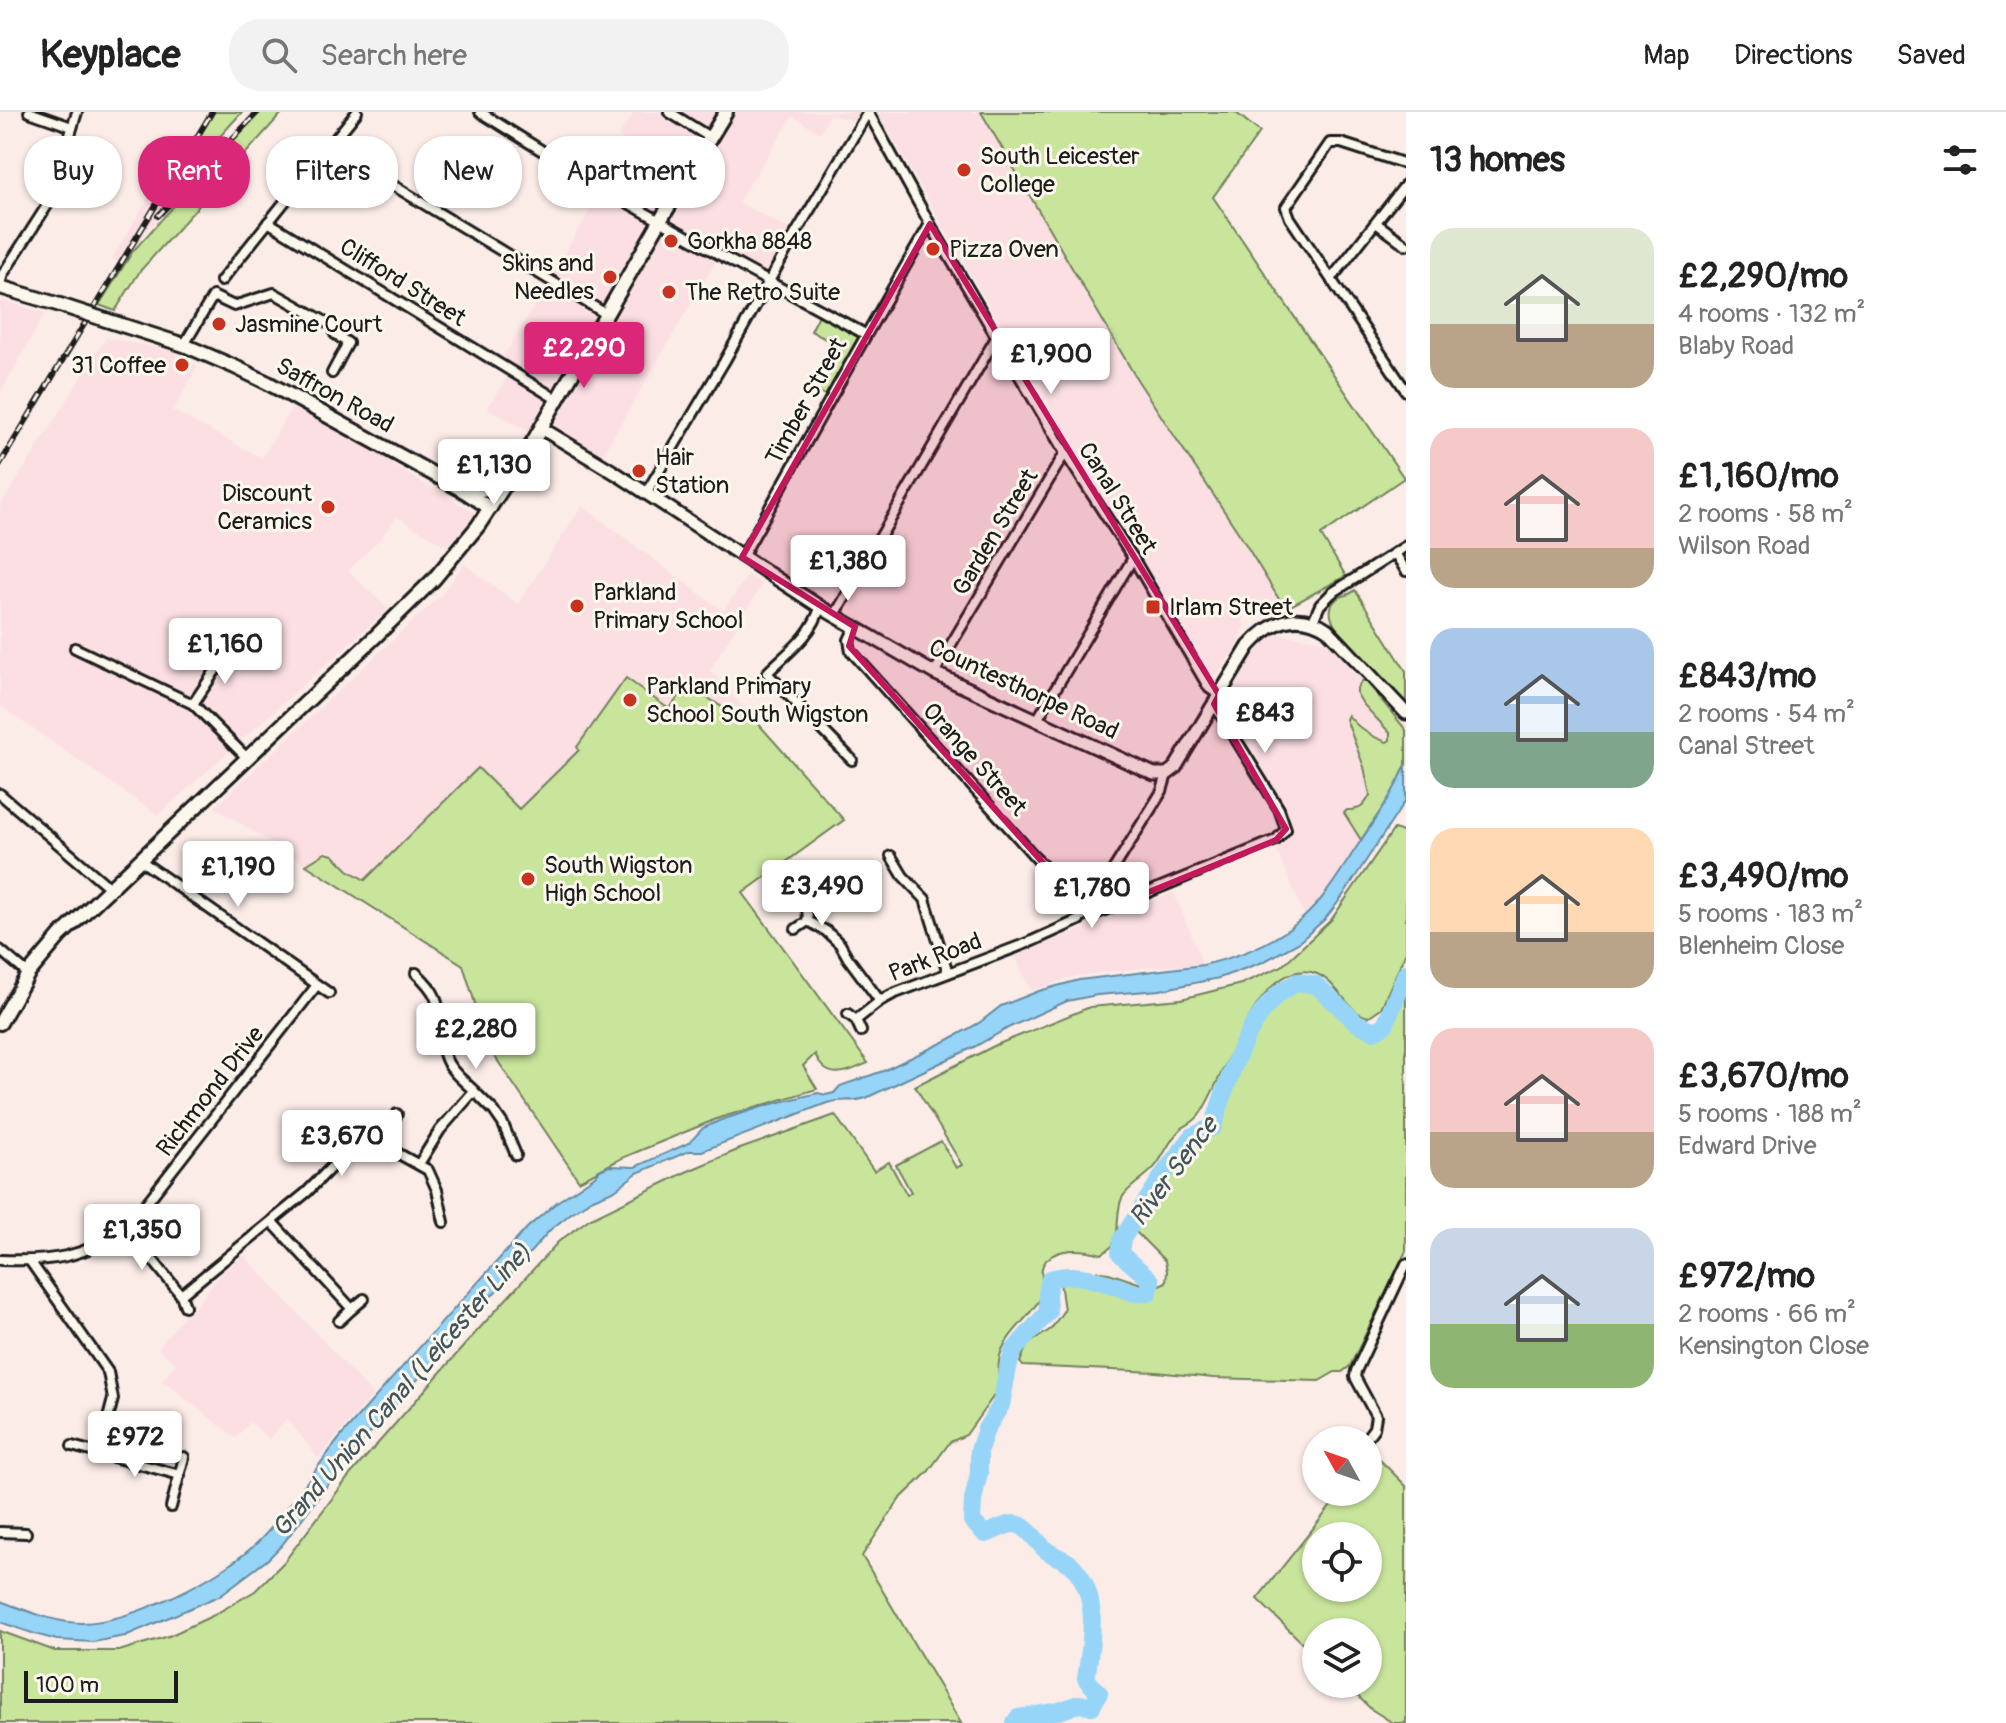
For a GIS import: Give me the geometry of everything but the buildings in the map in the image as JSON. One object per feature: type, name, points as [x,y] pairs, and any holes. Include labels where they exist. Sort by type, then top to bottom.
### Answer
[{"type":"main road","points":[[712,136],[726,112]]},
{"type":"main road","points":[[0,1023],[28,974],[60,936],[434,579],[478,526],[558,400],[668,208]]},
{"type":"main road","name":"Saffron Road","points":[[0,285],[184,345],[268,383],[490,508]]},
{"type":"main road","points":[[464,491],[491,489],[510,479]]},
{"type":"street","points":[[29,112],[72,127]]},
{"type":"street","points":[[0,285],[3,274],[50,201],[77,112]]},
{"type":"street","points":[[337,136],[357,112]]},
{"type":"street","points":[[480,112],[600,187],[865,334]]},
{"type":"street","points":[[669,112],[708,136]]},
{"type":"street","points":[[646,493],[868,112]]},
{"type":"street","name":"Canal Street","points":[[868,112],[1065,453],[1133,558],[1216,699],[1284,823]]},
{"type":"street","points":[[1406,164],[1341,143],[1330,143],[1286,207],[1290,218],[1406,391]]},
{"type":"street","points":[[1332,278],[1406,184]]},
{"type":"street","points":[[398,188],[606,314]]},
{"type":"street","points":[[221,281],[279,208]]},
{"type":"street","name":"Clifford Street","points":[[268,222],[558,400]]},
{"type":"street","points":[[1376,223],[1406,245]]},
{"type":"street","name":"Timber Street","points":[[742,557],[865,334],[930,224]]},
{"type":"street","points":[[184,345],[213,296],[234,306],[274,293],[335,327],[335,334],[348,343],[332,373]]},
{"type":"street","points":[[835,615],[997,336]]},
{"type":"street","name":"Countesthorpe Road","points":[[541,428],[820,607],[934,673],[1154,774],[1167,774]]},
{"type":"street","name":"Garden Street","points":[[934,673],[1065,453]]},
{"type":"street","points":[[1313,621],[1325,598],[1406,546]]},
{"type":"street","points":[[1395,553],[1406,571]]},
{"type":"street","points":[[1037,720],[1133,558]]},
{"type":"street","points":[[820,607],[809,632],[767,673],[852,760]]},
{"type":"street","points":[[1087,912],[1162,791],[1167,774],[1175,768],[1249,646],[1272,626],[1296,619],[1313,621],[1327,629],[1406,713]]},
{"type":"street","name":"Orange Street","points":[[855,627],[849,640],[851,651],[1087,912]]},
{"type":"street","points":[[75,648],[193,704],[247,758]]},
{"type":"street","points":[[193,704],[229,650]]},
{"type":"street","points":[[0,794],[110,888]]},
{"type":"street","name":"Park Road","points":[[856,1020],[880,1001],[1072,924],[1087,912],[1095,914],[1276,840],[1286,829],[1284,823]]},
{"type":"street","points":[[891,856],[903,876],[925,899],[948,973]]},
{"type":"street","points":[[140,860],[329,993]]},
{"type":"street","points":[[807,907],[808,921]]},
{"type":"street","points":[[796,929],[808,921]]},
{"type":"street","points":[[808,921],[840,944],[880,1001]]},
{"type":"street","points":[[0,950],[28,974]]},
{"type":"street","points":[[416,973],[435,994],[446,1061],[494,1111],[516,1155]]},
{"type":"street","name":"Richmond Drive","points":[[0,1260],[60,1259],[102,1244],[127,1228],[317,985]]},
{"type":"street","points":[[848,1014],[856,1020],[861,1031]]},
{"type":"street","points":[[419,1164],[446,1123],[474,1091]]},
{"type":"street","points":[[384,1141],[397,1114]]},
{"type":"street","points":[[181,1295],[307,1192],[346,1152],[384,1141]]},
{"type":"street","points":[[384,1141],[399,1154],[428,1170],[433,1178],[444,1222]]},
{"type":"street","points":[[272,1222],[352,1309]]},
{"type":"street","points":[[127,1228],[181,1295],[185,1306]]},
{"type":"street","points":[[30,1261],[108,1372],[113,1399],[99,1453]]},
{"type":"street","points":[[1374,1426],[1376,1416],[1355,1377],[1356,1371],[1406,1264]]},
{"type":"street","points":[[339,1321],[364,1299]]},
{"type":"street","points":[[72,1446],[180,1475]]},
{"type":"street","points":[[171,1507],[184,1457]]},
{"type":"street","points":[[0,1532],[26,1533]]},
{"type":"highlighted area","points":[[930,224],[1219,695],[1214,704],[1286,829],[1276,840],[1095,914],[1087,912],[849,646],[855,627],[742,557]]},
{"type":"shaded area","points":[[634,112],[868,112],[857,121],[829,115],[820,133],[793,116],[738,202],[796,233],[769,282],[719,256],[593,471],[487,408],[511,372],[499,365],[591,208],[725,208],[725,136],[618,136]]},
{"type":"shaded area","points":[[878,112],[982,112],[1285,609],[1252,607],[1243,615],[1244,627],[1239,644],[1217,675],[1209,673],[966,267]]},
{"type":"shaded area","points":[[142,208],[169,208],[145,232],[125,263],[112,259]]},
{"type":"shaded area","points":[[0,300],[45,313],[0,394]]},
{"type":"shaded area","points":[[106,338],[171,351],[197,366],[173,411],[262,458],[297,399],[375,440],[394,466],[475,513],[447,546],[397,517],[348,571],[388,609],[158,815],[0,706],[0,507]]},
{"type":"shaded area","name":"South Wigston High School","points":[[582,506],[723,611],[748,575],[762,584],[710,670],[844,820],[743,893],[842,1027],[803,1066],[817,1089],[719,1118],[622,1158],[579,1181],[489,1048],[463,965],[215,807],[443,593],[464,564],[518,604]]},
{"type":"shaded area","points":[[1262,632],[1328,641],[1406,724],[1406,765],[1367,831],[1305,916],[1276,849],[1281,823],[1214,704]]},
{"type":"shaded area","points":[[1174,892],[1203,965],[1146,967],[1075,976],[1031,991],[1015,956]]},
{"type":"shaded area","points":[[244,1255],[373,1395],[318,1458],[287,1418],[269,1439],[250,1422],[236,1438],[162,1380],[176,1364],[158,1349],[222,1273]]},
{"type":"green space","points":[[214,112],[242,112],[220,136],[200,136]]},
{"type":"green space","points":[[259,112],[283,112],[250,149],[250,136],[237,136]]},
{"type":"green space","points":[[981,112],[1235,112],[1260,132],[1213,197],[1404,478],[1321,535],[1346,576],[1285,609],[1138,381]]},
{"type":"green space","points":[[172,208],[197,208],[140,271],[115,311],[99,305],[133,251]]},
{"type":"green space","points":[[820,313],[864,338],[829,397],[817,391],[842,348],[811,331]]},
{"type":"green space","points":[[1355,590],[1406,671],[1406,705],[1333,622],[1331,610],[1334,602]]},
{"type":"green space","name":"South Wigston High School","points":[[626,678],[669,709],[688,685],[736,716],[747,711],[844,820],[743,893],[868,1063],[844,1072],[831,1072],[819,1063],[815,1054],[803,1066],[817,1089],[719,1118],[622,1158],[579,1181],[489,1048],[463,965],[306,865],[325,853],[333,855],[348,870],[365,880],[478,768],[519,809],[579,750],[577,747]]},
{"type":"green space","points":[[1362,681],[1366,681],[1406,730],[1406,765],[1396,788],[1361,840],[1344,813],[1361,807],[1370,795],[1364,767],[1346,719],[1348,715],[1370,735],[1387,742],[1390,740],[1390,733],[1357,694]]},
{"type":"green space","points":[[1394,829],[1406,833],[1406,952],[1381,1008],[1368,1017],[1361,1014],[1325,978],[1311,972],[1291,974],[1274,985],[1244,1026],[1200,1114],[1177,1133],[1153,1168],[1122,1198],[1115,1241],[1111,1247],[1102,1254],[1071,1250],[1047,1259],[1042,1268],[1041,1297],[1007,1340],[1000,1355],[1000,1387],[966,1435],[950,1442],[928,1472],[899,1500],[862,1556],[961,1723],[0,1723],[0,1631],[55,1651],[119,1651],[169,1636],[255,1591],[284,1562],[350,1475],[478,1330],[558,1242],[589,1219],[740,1149],[835,1115],[874,1171],[889,1162],[907,1195],[911,1192],[896,1165],[941,1141],[956,1168],[962,1165],[915,1086],[996,1045],[1090,1007],[1181,999],[1241,984],[1282,966],[1331,920]]},
{"type":"green space","points":[[1299,986],[1314,988],[1342,1019],[1357,1030],[1377,1033],[1391,1019],[1406,988],[1406,1251],[1350,1366],[1319,1381],[1023,1366],[1020,1362],[1027,1345],[1051,1329],[1064,1310],[1060,1282],[1068,1268],[1109,1273],[1153,1288],[1166,1282],[1165,1261],[1134,1230],[1140,1216],[1175,1160],[1213,1130],[1247,1045],[1266,1010],[1279,997]]},
{"type":"green space","points":[[1382,1462],[1406,1486],[1406,1723],[1393,1723],[1360,1698],[1382,1698],[1382,1618],[1302,1618],[1302,1642],[1257,1599],[1302,1542],[1302,1602],[1382,1602],[1382,1522],[1318,1522],[1331,1506],[1382,1506]]},
{"type":"water","name":"Grand Union Canal (Leicester Line)","points":[[1406,765],[1406,800],[1342,897],[1325,919],[1298,943],[1263,962],[1219,978],[1160,990],[1097,995],[1067,1001],[866,1098],[827,1103],[702,1151],[689,1151],[637,1173],[615,1190],[591,1200],[550,1230],[348,1458],[282,1545],[219,1596],[125,1636],[93,1642],[57,1640],[0,1622],[0,1601],[61,1621],[82,1623],[126,1615],[177,1595],[244,1554],[272,1527],[350,1426],[528,1227],[600,1170],[609,1166],[635,1167],[689,1143],[703,1128],[721,1120],[818,1093],[834,1093],[840,1086],[883,1071],[948,1040],[979,1023],[1001,1006],[1039,991],[1079,980],[1203,965],[1243,953],[1281,934],[1312,910],[1327,891],[1386,803]]},
{"type":"waterway","name":"River Sence","points":[[1015,1723],[1018,1718],[1079,1704],[1092,1706],[1099,1693],[1086,1679],[1092,1620],[1088,1592],[1082,1578],[1073,1566],[1046,1550],[1020,1525],[1008,1525],[985,1534],[972,1521],[979,1450],[986,1429],[1001,1405],[1013,1351],[1048,1312],[1050,1279],[1084,1277],[1134,1292],[1149,1292],[1151,1281],[1120,1253],[1122,1239],[1167,1169],[1193,1136],[1213,1127],[1237,1057],[1264,1010],[1278,994],[1298,982],[1316,985],[1357,1023],[1374,1031],[1385,1025],[1406,973]]},
{"type":"railway","points":[[0,464],[212,112]]},
{"type":"railway","points":[[158,216],[258,112]]},
{"type":"place","name":"South Leicester College","points":[[964,170]]},
{"type":"place","name":"Gorkha 8848","points":[[671,241]]},
{"type":"place","name":"Pizza Oven","points":[[933,249]]},
{"type":"place","name":"Skins and Needles","points":[[610,277]]},
{"type":"place","name":"The Retro Suite","points":[[669,292]]},
{"type":"place","name":"Jasmine Court","points":[[219,324]]},
{"type":"place","name":"31 Coffee","points":[[182,365]]},
{"type":"place","name":"Hair Station","points":[[639,471]]},
{"type":"place","name":"Discount Ceramics","points":[[328,507]]},
{"type":"place","name":"Parkland Primary School","points":[[577,606]]},
{"type":"place","name":"Irlam Street","points":[[1153,607]]},
{"type":"place","name":"Parkland Primary School South Wigston","points":[[630,700]]},
{"type":"place","name":"South Wigston High School","points":[[528,879]]}]
